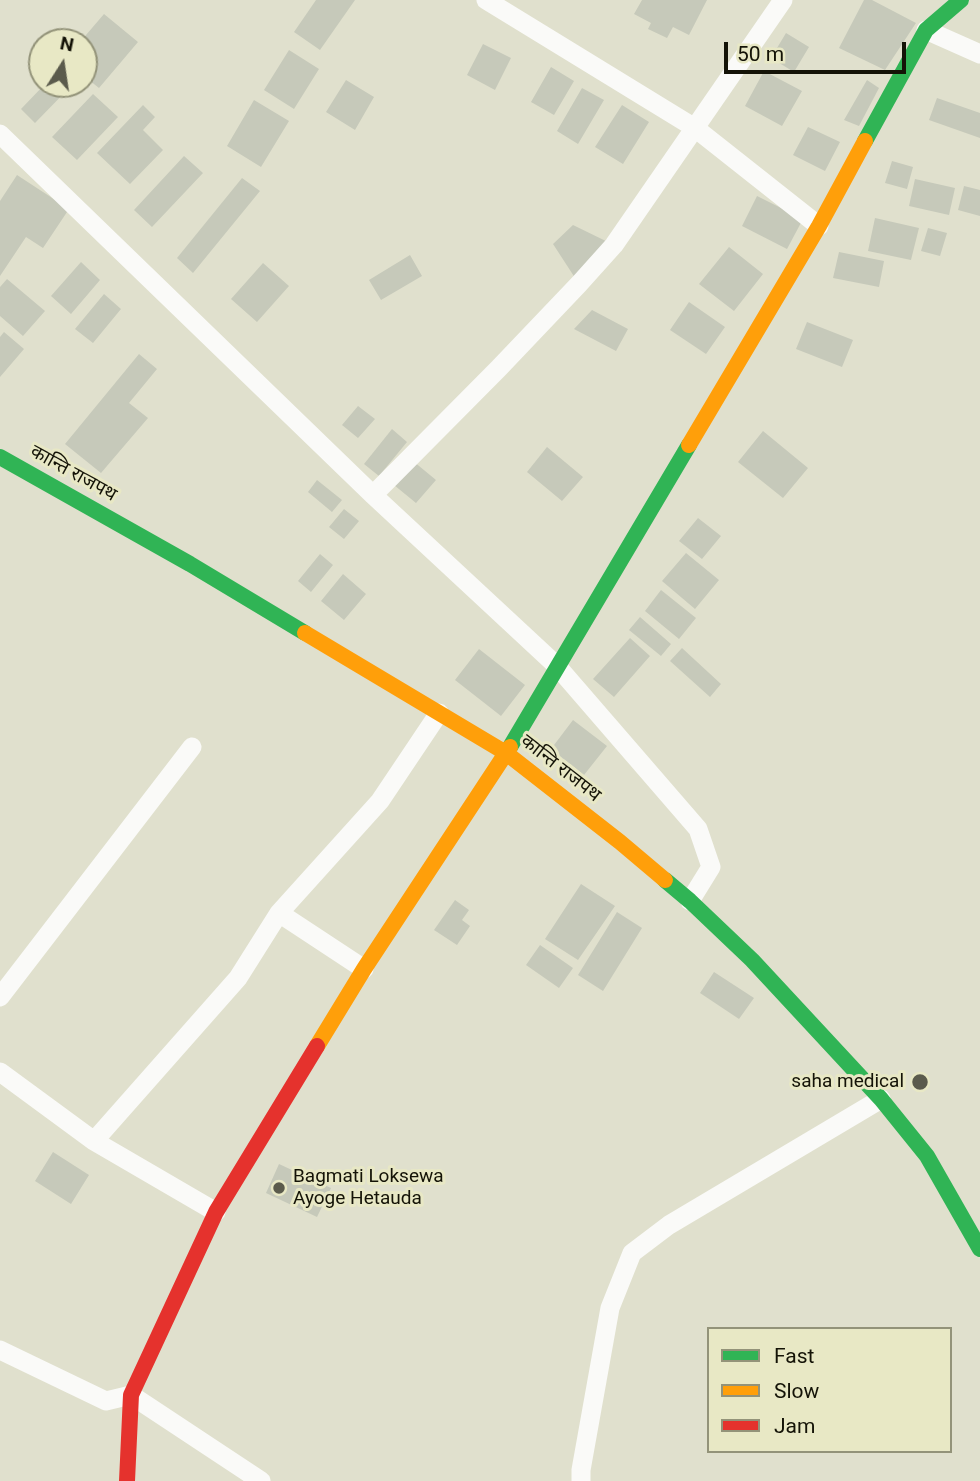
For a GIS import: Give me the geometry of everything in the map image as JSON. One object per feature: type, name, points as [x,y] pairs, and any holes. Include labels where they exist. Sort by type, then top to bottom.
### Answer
[{"type":"street","points":[[486,0],[695,128],[819,226]]},
{"type":"street","points":[[373,495],[499,368],[614,245],[783,0]]},
{"type":"street","points":[[127,1481],[131,1395],[216,1212],[364,969],[506,753],[819,226],[926,30],[960,1],[980,5]]},
{"type":"street","points":[[926,30],[980,54]]},
{"type":"street","points":[[0,134],[373,495],[557,666],[698,829],[711,867],[690,901]]},
{"type":"street","name":"कान्ति राजपथ","points":[[0,457],[190,564],[506,753],[620,842],[690,901],[752,960],[881,1099],[927,1156],[980,1249]]},
{"type":"street","points":[[94,1141],[238,978],[279,913],[380,801],[439,713]]},
{"type":"street","points":[[0,997],[192,747]]},
{"type":"street","points":[[279,913],[364,969]]},
{"type":"street","points":[[0,1072],[94,1141],[216,1212]]},
{"type":"street","points":[[581,1481],[610,1308],[632,1253],[669,1225],[881,1099]]},
{"type":"street","points":[[0,1350],[106,1401],[131,1395],[261,1481]]},
{"type":"building","points":[[316,0],[355,0],[320,50],[294,32]]},
{"type":"building","points":[[642,0],[707,0],[689,35],[673,27],[667,38],[648,29],[651,23],[634,14]]},
{"type":"building","points":[[864,0],[872,0],[916,23],[885,70],[839,48]]},
{"type":"building","points":[[104,14],[138,42],[99,88],[98,28],[92,28]]},
{"type":"building","points":[[786,33],[809,47],[794,72],[771,58]]},
{"type":"building","points":[[483,44],[511,58],[495,90],[467,75]]},
{"type":"building","points":[[289,50],[319,69],[294,109],[264,90]]},
{"type":"building","points":[[551,67],[574,81],[554,115],[531,102]]},
{"type":"building","points":[[764,71],[802,91],[782,126],[745,106]]},
{"type":"building","points":[[346,80],[374,97],[355,130],[326,112]]},
{"type":"building","points":[[867,80],[879,88],[859,126],[844,120]]},
{"type":"building","points":[[582,88],[604,100],[578,144],[557,131]]},
{"type":"building","points":[[32,98],[59,98],[35,123],[21,109]]},
{"type":"building","points":[[89,98],[97,98],[118,117],[77,160],[52,137]]},
{"type":"building","points":[[937,98],[980,113],[980,138],[929,120]]},
{"type":"building","points":[[254,100],[289,121],[261,167],[227,146]]},
{"type":"building","points":[[143,105],[155,117],[143,130],[163,150],[130,184],[97,153]]},
{"type":"building","points":[[622,105],[649,122],[623,164],[595,147]]},
{"type":"building","points":[[808,127],[840,142],[825,171],[793,155]]},
{"type":"building","points":[[184,156],[203,173],[152,227],[134,210]]},
{"type":"building","points":[[892,161],[913,167],[907,189],[885,183]]},
{"type":"building","points":[[17,175],[69,209],[43,248],[26,237],[0,276],[0,201]]},
{"type":"building","points":[[242,178],[260,191],[193,273],[177,258]]},
{"type":"building","points":[[915,179],[955,188],[949,215],[909,206]]},
{"type":"building","points":[[964,186],[980,190],[980,216],[958,210]]},
{"type":"building","points":[[757,196],[803,219],[787,249],[742,226]]},
{"type":"building","points":[[875,218],[919,228],[911,260],[868,251]]},
{"type":"building","points":[[573,225],[614,245],[579,284],[553,244]]},
{"type":"building","points":[[928,228],[947,233],[940,256],[921,251]]},
{"type":"building","points":[[729,247],[763,274],[734,311],[699,284]]},
{"type":"building","points":[[839,252],[884,261],[879,287],[833,278]]},
{"type":"building","points":[[410,255],[422,276],[381,300],[369,280]]},
{"type":"building","points":[[81,262],[100,280],[71,314],[51,296]]},
{"type":"building","points":[[263,263],[289,286],[257,322],[231,299]]},
{"type":"building","points":[[7,279],[45,311],[23,336],[0,316],[0,287]]},
{"type":"building","points":[[104,294],[121,309],[93,343],[75,329]]},
{"type":"building","points":[[689,302],[725,327],[706,354],[670,330]]},
{"type":"building","points":[[592,310],[628,329],[616,351],[574,329]]},
{"type":"building","points":[[807,322],[853,340],[842,367],[796,349]]},
{"type":"building","points":[[4,332],[24,349],[0,377],[0,337]]},
{"type":"building","points":[[139,354],[157,369],[129,403],[148,418],[101,473],[65,444]]},
{"type":"building","points":[[358,406],[375,419],[358,438],[342,425]]},
{"type":"building","points":[[392,429],[407,442],[379,476],[364,464]]},
{"type":"building","points":[[763,431],[808,468],[783,498],[738,462]]},
{"type":"building","points":[[547,447],[583,477],[562,501],[527,472]]},
{"type":"building","points":[[413,461],[436,480],[416,503],[394,485]]},
{"type":"building","points":[[317,480],[342,500],[332,512],[308,492]]},
{"type":"building","points":[[344,509],[359,521],[344,539],[329,527]]},
{"type":"building","points":[[698,518],[721,536],[702,559],[679,541]]},
{"type":"building","points":[[686,553],[719,580],[695,609],[662,581]]},
{"type":"building","points":[[320,554],[333,565],[311,592],[298,581]]},
{"type":"building","points":[[343,574],[366,594],[344,620],[321,601]]},
{"type":"building","points":[[661,590],[696,618],[679,639],[645,611]]},
{"type":"building","points":[[640,617],[671,644],[661,656],[629,630]]},
{"type":"building","points":[[630,638],[650,656],[614,697],[593,679]]},
{"type":"building","points":[[682,648],[721,684],[710,697],[670,661]]},
{"type":"building","points":[[479,649],[525,685],[501,716],[455,680]]},
{"type":"building","points":[[573,720],[607,746],[584,775],[551,749]]},
{"type":"building","points":[[581,884],[615,906],[578,960],[545,939]]},
{"type":"building","points":[[455,900],[469,910],[462,920],[470,926],[457,945],[434,930]]},
{"type":"building","points":[[617,912],[642,928],[603,991],[578,975]]},
{"type":"building","points":[[540,945],[573,968],[559,988],[526,965]]},
{"type":"building","points":[[714,972],[754,998],[739,1019],[700,993]]},
{"type":"building","points":[[53,1152],[89,1175],[71,1204],[35,1181]]},
{"type":"building","points":[[279,1164],[331,1188],[317,1217],[266,1193]]},
{"type":"traffic: fast","points":[[865,141],[926,30],[961,0]]},
{"type":"traffic: fast","points":[[510,747],[689,445]]},
{"type":"traffic: fast","points":[[0,457],[190,564],[305,633]]},
{"type":"traffic: fast","points":[[665,880],[752,960],[881,1099],[927,1156],[980,1249]]},
{"type":"traffic: slow","points":[[689,445],[819,226],[865,141]]},
{"type":"traffic: slow","points":[[305,633],[506,753],[665,880]]},
{"type":"traffic: slow","points":[[317,1046],[364,969],[510,747]]},
{"type":"traffic: jam","points":[[127,1481],[131,1395],[216,1212],[317,1046]]},
{"type":"place","name":"saha medical","points":[[920,1082]]},
{"type":"place","name":"Bagmati Loksewa Ayoge Hetauda","points":[[279,1188]]}]
